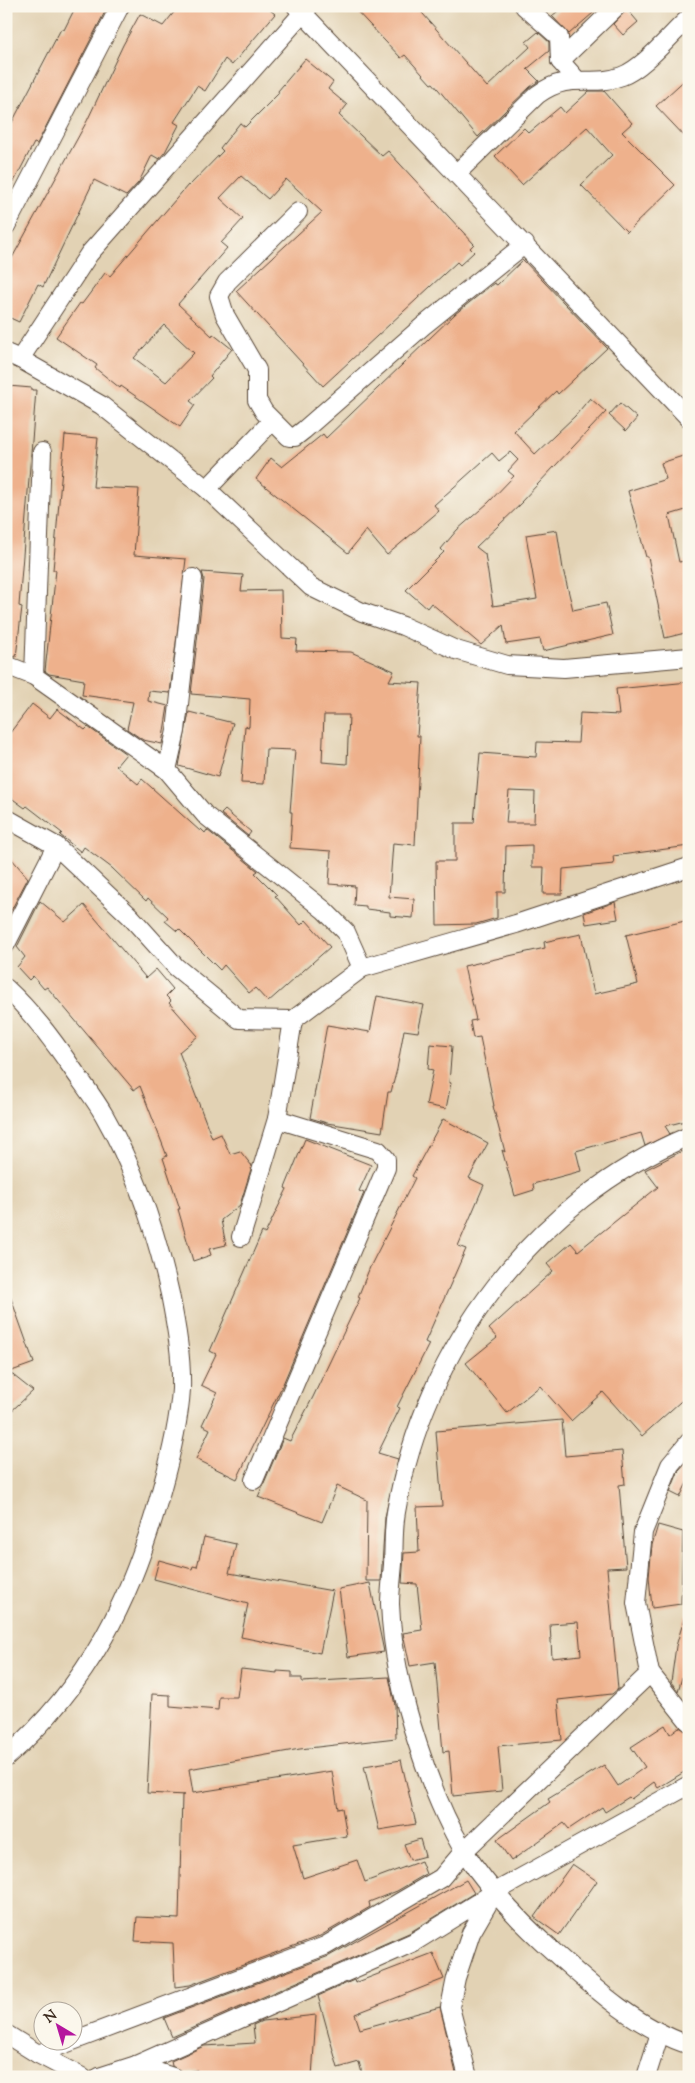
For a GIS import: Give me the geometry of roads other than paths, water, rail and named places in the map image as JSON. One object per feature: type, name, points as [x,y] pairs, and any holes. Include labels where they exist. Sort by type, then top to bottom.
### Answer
[{"type":"street","points":[[6,226],[120,6]]},
{"type":"street","points":[[560,61],[617,6]]},
{"type":"street","points":[[525,7],[559,37],[560,61],[576,79]]},
{"type":"street","points":[[689,418],[303,9],[89,254],[13,356],[101,405],[207,489],[311,587],[362,612],[404,626],[456,650],[507,664],[564,668],[689,657]]},
{"type":"street","points":[[457,173],[538,95],[551,85],[576,79],[612,79],[625,75],[639,66],[689,18]]},
{"type":"street","points":[[298,212],[227,282],[219,296],[225,315],[258,370],[257,400],[272,421],[289,437],[295,437],[423,326],[525,244]]},
{"type":"street","points":[[207,489],[272,421]]},
{"type":"street","points":[[34,676],[42,452]]},
{"type":"street","points":[[167,770],[176,731],[193,578]]},
{"type":"street","points":[[6,664],[34,676],[167,770],[205,815],[324,910],[346,932],[362,968]]},
{"type":"street","points":[[6,818],[56,846],[130,916],[176,968],[239,1019],[293,1020],[362,968],[516,924],[689,867]]},
{"type":"street","points":[[6,944],[56,846]]},
{"type":"street","points":[[6,988],[27,1007],[104,1114],[138,1184],[161,1255],[177,1330],[181,1388],[168,1468],[150,1532],[124,1601],[84,1672],[35,1732],[6,1758]]},
{"type":"street","points":[[241,1237],[277,1119],[293,1020]]},
{"type":"street","points":[[254,1480],[386,1168],[386,1159],[378,1150],[277,1119]]},
{"type":"street","points":[[689,1136],[655,1150],[578,1200],[511,1264],[458,1339],[419,1423],[396,1512],[390,1604],[402,1696],[430,1783],[464,1851],[495,1892],[533,1934],[594,1988],[660,2033],[689,2045]]},
{"type":"street","points":[[689,1442],[670,1465],[643,1532],[636,1603],[650,1673],[689,1722]]},
{"type":"street","points":[[38,2054],[325,1946],[441,1878],[464,1851],[650,1673]]},
{"type":"street","points":[[99,2077],[136,2065],[414,1942],[495,1892],[689,1785]]},
{"type":"street","points":[[468,2077],[450,2008],[456,1978],[471,1933],[495,1892]]},
{"type":"street","points":[[646,2077],[660,2033]]},
{"type":"street","points":[[6,2034],[38,2054],[82,2077]]},
{"type":"street","points":[[136,2065],[173,2077]]}]
